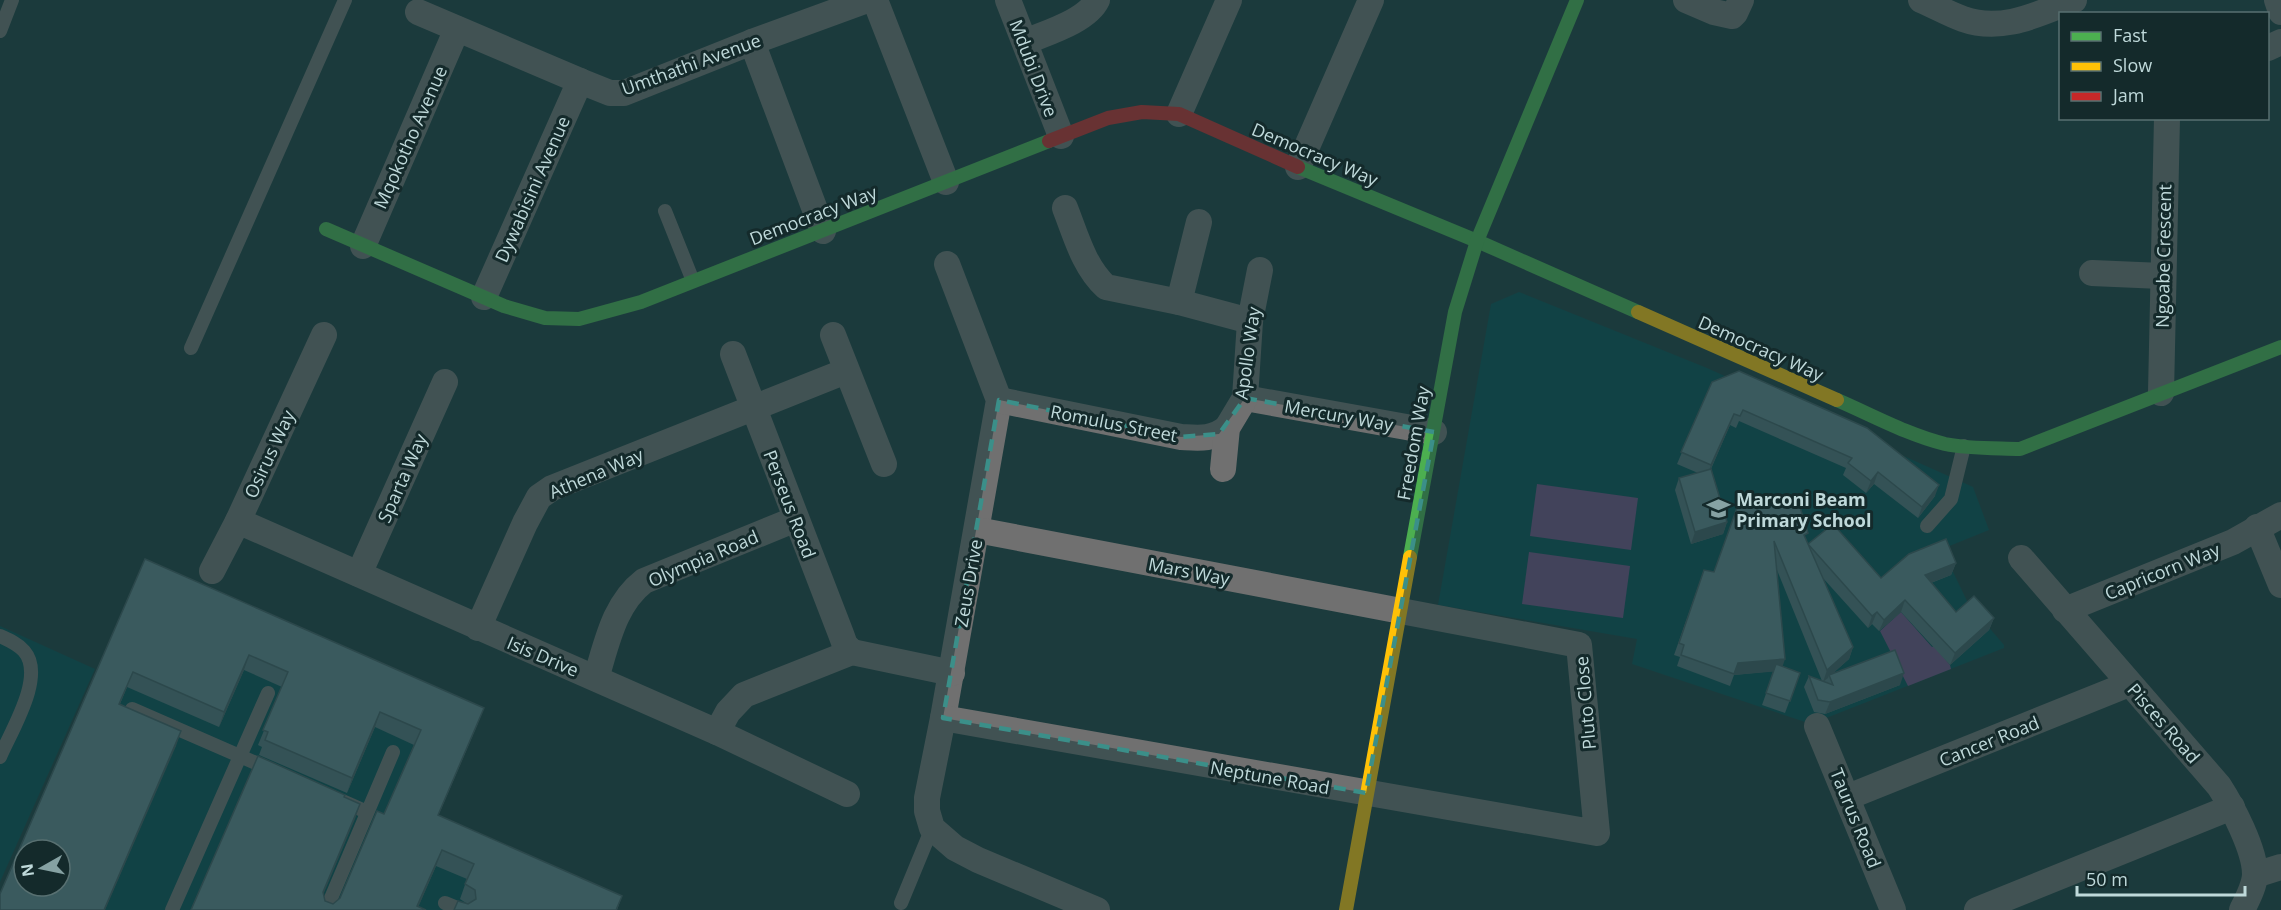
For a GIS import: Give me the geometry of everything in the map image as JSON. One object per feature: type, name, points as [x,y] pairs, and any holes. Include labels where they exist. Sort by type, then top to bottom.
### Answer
[{"type":"street","name":"Umthathi Avenue","points":[[418,12],[610,93],[624,93],[752,42],[867,0]]},
{"type":"street","points":[[875,0],[946,182]]},
{"type":"street","name":"Mdubi Drive","points":[[1008,0],[1061,136]]},
{"type":"street","points":[[1025,42],[1082,16],[1091,10],[1097,0]]},
{"type":"street","points":[[1179,114],[1229,0]]},
{"type":"street","points":[[1298,167],[1371,0]]},
{"type":"street","name":"Freedom Way","points":[[1346,910],[1455,312],[1477,241],[1577,0]]},
{"type":"street","points":[[1686,0],[1714,12],[1737,8]]},
{"type":"street","points":[[1921,0],[1964,20],[1987,25],[2003,25],[2074,0]]},
{"type":"street","points":[[2277,0],[2281,12]]},
{"type":"street","name":"Mqokotho Avenue","points":[[363,246],[457,29]]},
{"type":"street","points":[[752,42],[822,231]]},
{"type":"street","name":"Dywabisini Avenue","points":[[484,297],[580,81]]},
{"type":"street","name":"Democracy Way","points":[[326,229],[504,306],[545,318],[579,319],[641,302],[1061,136],[1124,114],[1142,112],[1179,114],[1298,167],[1477,241],[1873,417],[1946,444],[2020,448],[2281,347]]},
{"type":"street","name":"Ngoabe Crescent","points":[[2161,393],[2167,120]]},
{"type":"street","points":[[1065,208],[1085,259],[1097,279],[1106,287],[1179,302],[1250,321]]},
{"type":"street","points":[[1179,302],[1199,222]]},
{"type":"street","points":[[947,264],[999,400]]},
{"type":"street","name":"Apollo Way","points":[[1223,469],[1227,429],[1245,398],[1250,321],[1260,270]]},
{"type":"street","points":[[2092,273],[2162,276]]},
{"type":"street","points":[[832,334],[884,464]]},
{"type":"street","name":"Osirus Way","points":[[212,571],[238,521],[324,335]]},
{"type":"street","name":"Perseus Road","points":[[733,354],[845,645],[852,652]]},
{"type":"street","name":"Athena Way","points":[[478,628],[539,497],[552,488],[846,371]]},
{"type":"street","name":"Sparta Way","points":[[359,574],[445,382]]},
{"type":"street","name":"Mercury Way","points":[[1245,398],[1434,432]]},
{"type":"street","name":"Romulus Street","points":[[999,400],[1181,437],[1207,438],[1219,435],[1227,429]]},
{"type":"street","name":"Zeus Drive","points":[[932,828],[927,811],[927,798],[944,718],[999,400]]},
{"type":"street","name":"Capricorn Way","points":[[2065,610],[2233,542],[2281,514]]},
{"type":"street","name":"Olympia Road","points":[[596,678],[620,609],[631,591],[644,581],[796,519]]},
{"type":"street","name":"Isis Drive","points":[[238,521],[717,732],[847,794]]},
{"type":"street","points":[[2257,527],[2281,585]]},
{"type":"street","name":"Mars Way","points":[[977,530],[1401,611]]},
{"type":"street","name":"Pisces Road","points":[[2022,558],[2219,786],[2232,807],[2249,850],[2255,874]]},
{"type":"street","name":"Pluto Close","points":[[1401,611],[1579,645],[1597,833]]},
{"type":"street","points":[[717,732],[728,712],[744,695],[852,652],[952,672]]},
{"type":"street","name":"Cancer Road","points":[[1848,797],[2129,684]]},
{"type":"street","name":"Neptune Road","points":[[944,718],[1597,833]]},
{"type":"street","name":"Taurus Road","points":[[1817,726],[1893,910]]},
{"type":"street","points":[[1977,910],[2232,807]]},
{"type":"street","points":[[932,828],[955,848],[978,860],[1097,910]]},
{"type":"street","points":[[2242,910],[2255,874],[2281,867]]},
{"type":"lane","points":[[0,31],[11,0]]},
{"type":"lane","points":[[191,348],[345,0]]},
{"type":"lane","points":[[665,211],[693,281]]},
{"type":"lane","points":[[1927,526],[1951,499],[1964,446]]},
{"type":"lane","points":[[0,636],[14,642],[25,652],[32,670],[30,688],[0,757]]},
{"type":"lane","points":[[172,910],[268,693]]},
{"type":"lane","points":[[132,709],[283,775]]},
{"type":"lane","points":[[326,910],[393,752]]},
{"type":"lane","points":[[325,794],[367,812]]},
{"type":"lane","points":[[901,903],[932,828]]},
{"type":"lane","points":[[445,903],[462,910]]},
{"type":"highlighted area","points":[[1245,398],[1434,432],[1366,793],[943,718],[999,400],[1181,437],[1219,434]]},
{"type":"shaded area","name":"Marconi Beam Primary School","points":[[1519,292],[1707,368],[1973,487],[1989,530],[1942,549],[1968,603],[2004,645],[2004,648],[1811,724],[1632,664],[1637,639],[1438,605],[1491,304]]},
{"type":"shaded area","points":[[1537,484],[1638,498],[1631,550],[1530,536]]},
{"type":"shaded area","points":[[1529,552],[1630,566],[1623,618],[1522,604]]},
{"type":"shaded area","points":[[139,575],[478,723],[432,830],[614,910],[0,910],[0,897],[12,869],[12,898],[72,898],[72,838],[25,838]]},
{"type":"shaded area","points":[[1901,612],[1932,647],[1934,646],[1951,669],[1908,686],[1880,631]]},
{"type":"shaded area","points":[[0,626],[95,669],[20,838],[12,838],[12,855],[0,882]]},
{"type":"building","points":[[1739,371],[1867,428],[1939,485],[1922,507],[1878,472],[1871,481],[1848,463],[1852,458],[1743,410],[1740,416],[1734,414],[1711,465],[1681,452],[1712,382]]},
{"type":"building","points":[[1711,469],[1727,522],[1695,532],[1679,478]]},
{"type":"building","points":[[1790,499],[1792,506],[1799,504],[1808,533],[1804,535],[1853,647],[1827,670],[1774,541],[1785,659],[1738,663],[1734,674],[1681,655],[1684,645],[1679,643],[1704,570],[1714,572],[1737,508],[1755,502],[1757,509]]},
{"type":"building","points":[[1833,524],[1881,578],[1909,554],[1946,539],[1956,563],[1925,575],[1956,612],[1974,596],[1994,618],[1955,653],[1905,600],[1884,620],[1877,612],[1872,616],[1808,544]]},
{"type":"building","points":[[145,559],[484,708],[438,815],[622,896],[616,910],[454,910],[458,901],[468,904],[476,899],[475,890],[465,884],[474,864],[442,850],[417,906],[426,910],[191,910],[258,756],[360,804],[323,892],[325,901],[333,904],[340,898],[377,811],[384,814],[421,730],[380,712],[352,778],[265,740],[268,732],[263,730],[288,672],[249,655],[224,712],[133,672],[119,704],[181,731],[104,910],[0,910],[0,894],[12,866],[12,898],[72,898],[72,838],[24,838]]},
{"type":"building","points":[[1895,650],[1904,673],[1830,702],[1818,700],[1809,676],[1833,685],[1829,675]]},
{"type":"building","points":[[1776,664],[1800,673],[1790,701],[1766,693]]},
{"type":"traffic: fast","points":[[1410,557],[1455,312],[1477,241],[1577,0]]},
{"type":"traffic: fast","points":[[326,229],[504,306],[545,318],[579,319],[641,302],[1049,141]]},
{"type":"traffic: fast","points":[[1298,167],[1477,241],[1638,312]]},
{"type":"traffic: fast","points":[[1837,400],[1904,430],[1945,444],[1973,448],[2020,449],[2281,347]]},
{"type":"traffic: slow","points":[[1638,312],[1837,400]]},
{"type":"traffic: slow","points":[[1346,910],[1410,557]]},
{"type":"traffic: jam","points":[[1049,141],[1108,118],[1142,112],[1179,114],[1298,167]]},
{"type":"place","name":"Marconi Beam Primary School","points":[[1718,509]]}]
